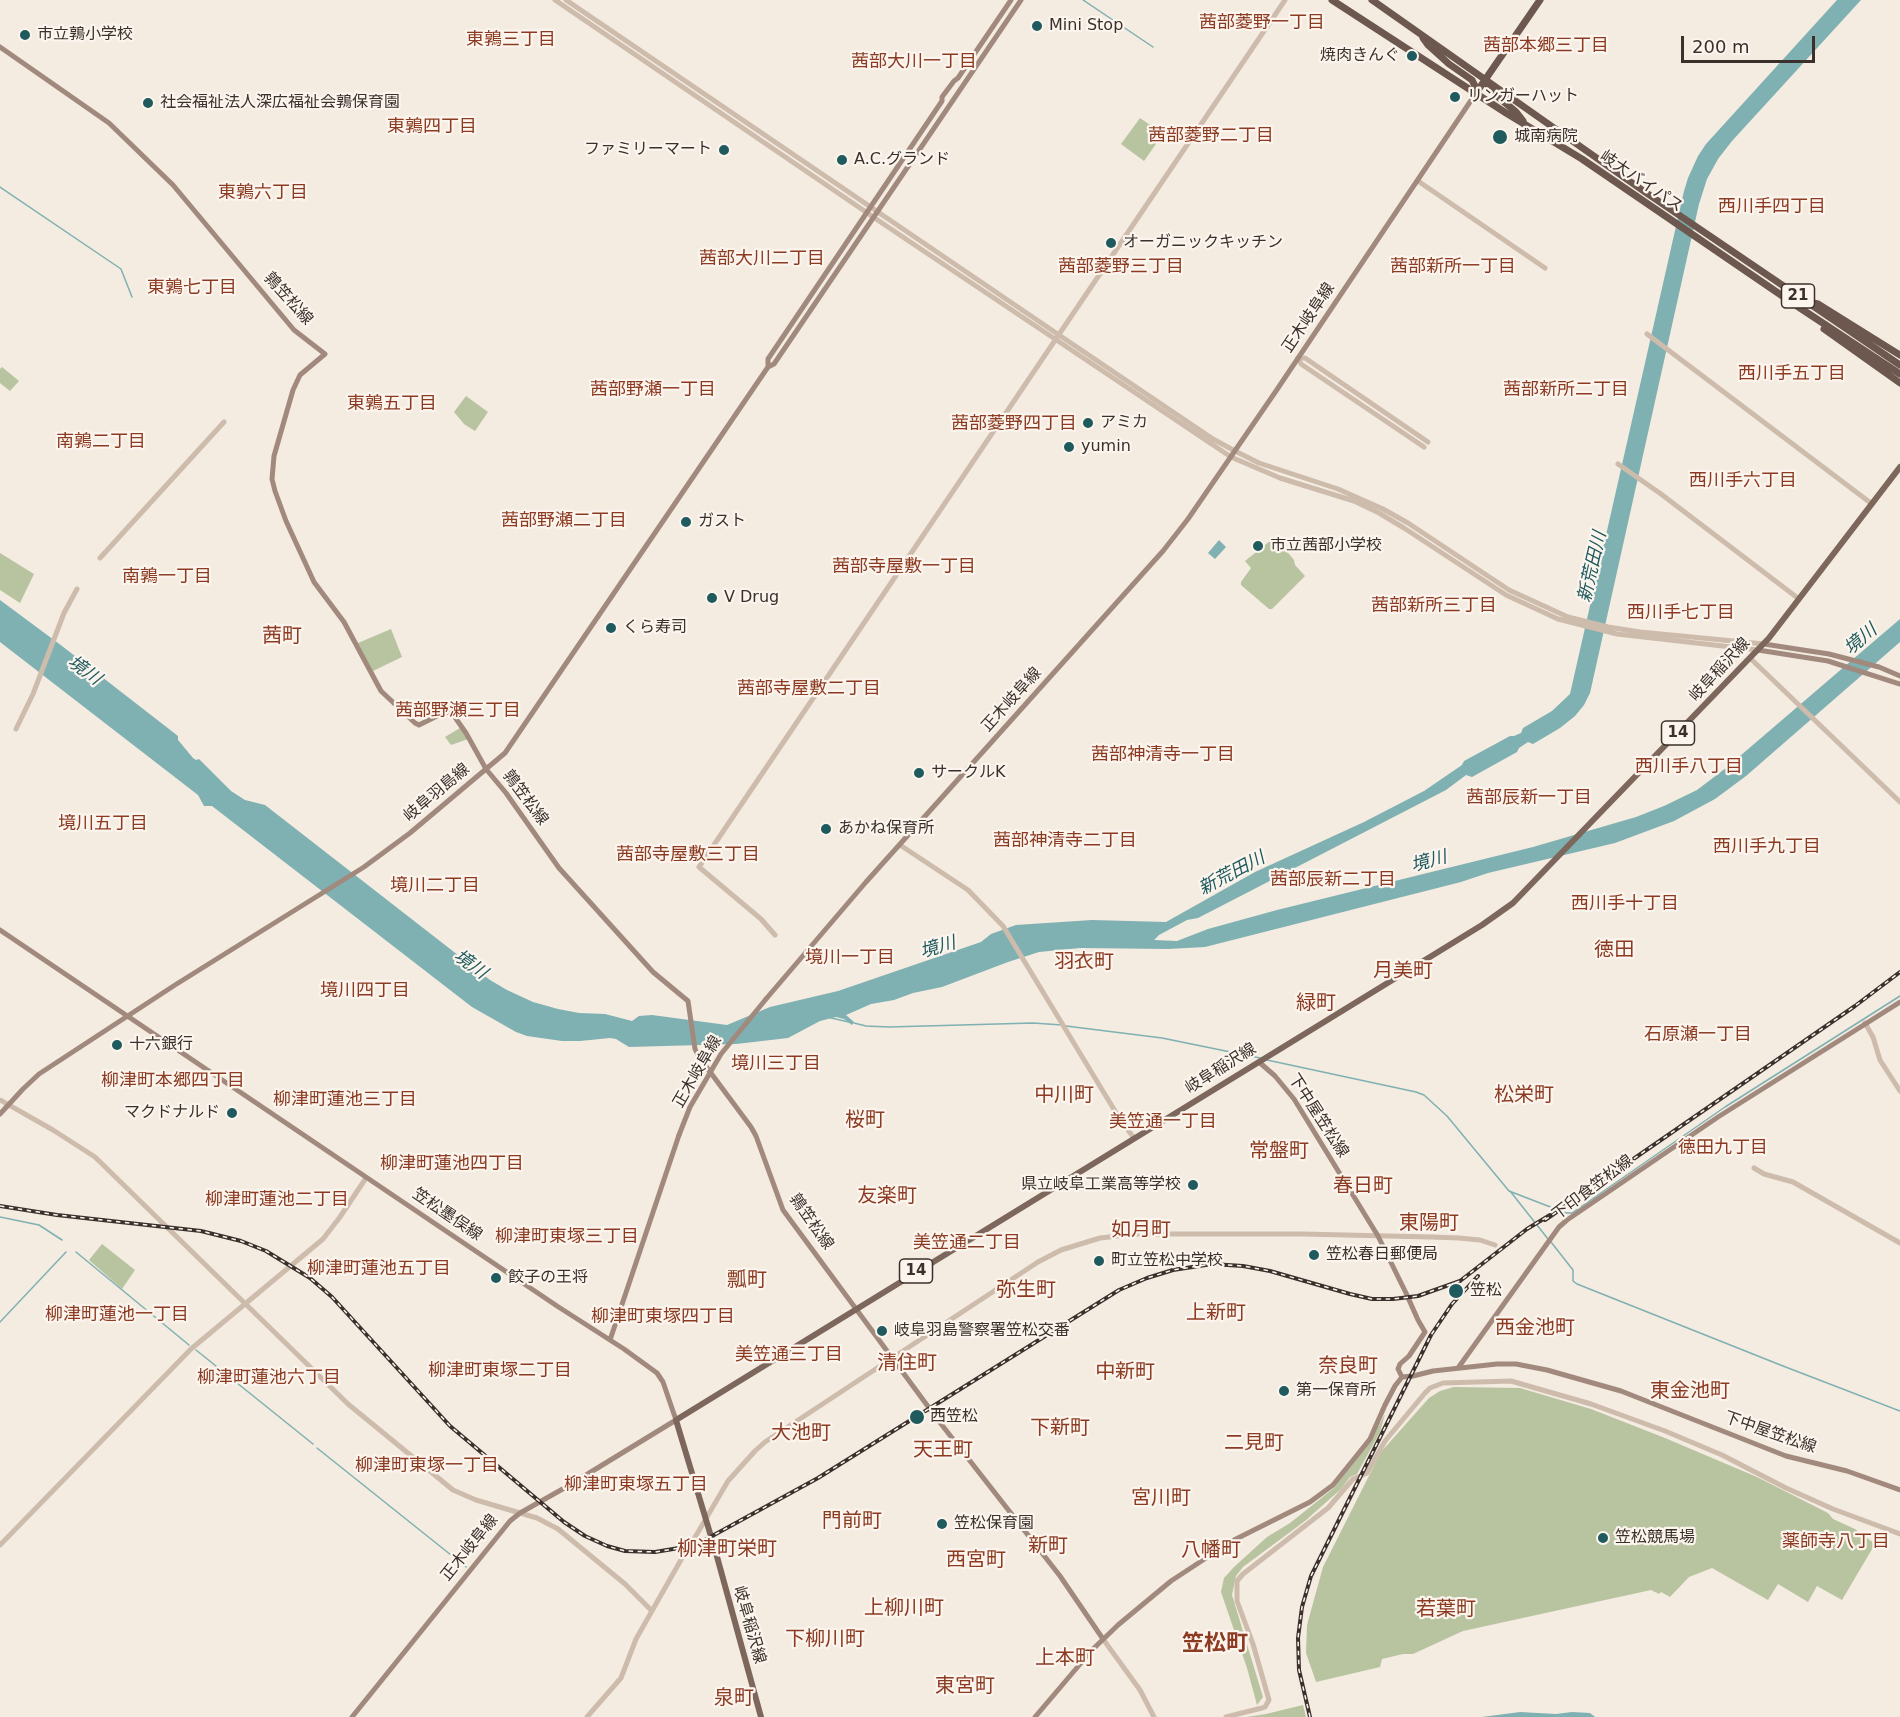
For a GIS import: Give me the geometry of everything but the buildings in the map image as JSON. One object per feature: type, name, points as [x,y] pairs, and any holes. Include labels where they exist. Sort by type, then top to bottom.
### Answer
[{"type":"highway","name":"岐大バイパス","points":[[1332,0],[1592,165],[1900,374]]},
{"type":"highway","name":"岐大バイパス","points":[[1372,0],[1645,192],[1900,365]]},
{"type":"highway","points":[[1476,93],[1540,0]]},
{"type":"highway","name":"21","points":[[1420,34],[1428,45],[1449,64],[1472,80],[1476,93]]},
{"type":"highway","name":"21","points":[[1485,79],[1490,90],[1516,112],[1526,125]]},
{"type":"highway","name":"21","points":[[1804,300],[1818,304],[1900,355]]},
{"type":"highway","name":"21","points":[[1800,308],[1808,317],[1900,383]]},
{"type":"main road","name":"岐阜羽島線","points":[[768,367],[768,359],[942,98],[1011,0]]},
{"type":"main road","name":"岐阜羽島線","points":[[0,1114],[39,1074],[364,867],[398,842],[511,746],[1021,0]]},
{"type":"main road","name":"鶉笠松線","points":[[0,47],[109,123],[178,190],[294,330],[325,354],[300,375],[293,390],[274,456],[272,479],[274,491],[314,582],[344,622],[381,691],[419,725],[445,712],[452,713],[486,769],[506,793],[559,868],[653,972],[688,1001],[693,1037],[699,1057],[746,1119],[756,1136],[778,1203],[940,1423],[1060,1576],[1102,1639]]},
{"type":"main road","name":"正木岐阜線","points":[[610,1340],[679,1135],[690,1107],[721,1054],[824,929],[1163,551],[1231,457],[1476,93]]},
{"type":"main road","name":"岐阜稲沢線","points":[[761,1717],[676,1420],[1484,924],[1523,894],[1764,644],[1900,467]]},
{"type":"main road","points":[[1764,644],[1847,658],[1880,667],[1900,676]]},
{"type":"main road","points":[[1758,650],[1845,665],[1900,684]]},
{"type":"main road","name":"笠松墨俣線","points":[[0,930],[657,1372],[663,1382],[676,1420]]},
{"type":"main road","name":"下印食笠松線","points":[[1458,1368],[1567,1220],[1718,1116],[1900,1002]]},
{"type":"main road","name":"下中屋笠松線","points":[[1262,1060],[1294,1099],[1378,1236],[1425,1332],[1409,1356],[1400,1364],[1398,1369],[1402,1377]]},
{"type":"main road","name":"下中屋笠松線","points":[[1458,1368],[1516,1364],[1547,1370],[1621,1391],[1786,1456],[1847,1471],[1900,1490]]},
{"type":"main road","points":[[1035,1717],[1102,1639],[1171,1581],[1247,1532],[1310,1502],[1333,1485],[1370,1439],[1385,1405],[1402,1377],[1458,1368]]},
{"type":"main road","name":"正木岐阜線","points":[[352,1717],[500,1533],[520,1513],[676,1420]]},
{"type":"street","points":[[555,0],[869,210]]},
{"type":"street","points":[[566,0],[1231,457],[1280,478],[1354,501],[1379,513],[1506,595],[1542,613],[1608,630],[1758,650]]},
{"type":"street","points":[[775,935],[761,919],[699,867],[1285,0]]},
{"type":"street","points":[[1418,181],[1545,268]]},
{"type":"street","points":[[1649,336],[1872,504]]},
{"type":"street","points":[[1057,337],[1213,439],[1267,466],[1338,489],[1374,504],[1408,523],[1520,596],[1583,624]]},
{"type":"street","points":[[1298,358],[1305,358],[1426,444]]},
{"type":"street","points":[[100,558],[224,422]]},
{"type":"street","points":[[1619,465],[1799,599]]},
{"type":"street","points":[[16,729],[77,589]]},
{"type":"street","points":[[1608,630],[1764,644]]},
{"type":"street","points":[[1750,658],[1900,802]]},
{"type":"street","points":[[900,845],[968,890],[1003,926],[1116,1113],[1134,1138]]},
{"type":"street","points":[[1866,1023],[1880,1060],[1900,1091]]},
{"type":"street","points":[[0,1100],[95,1157],[348,1404],[453,1490],[549,1524],[566,1534],[625,1584],[652,1611]]},
{"type":"street","points":[[1754,1168],[1787,1179],[1900,1243]]},
{"type":"street","points":[[0,1545],[191,1349],[323,1239],[366,1178]]},
{"type":"street","points":[[694,1539],[728,1481],[765,1442],[1038,1262],[1062,1250],[1100,1238],[1136,1234],[1459,1238],[1480,1240],[1495,1245]]},
{"type":"street","points":[[1226,1717],[1265,1707],[1269,1700],[1253,1644],[1237,1601],[1237,1581],[1328,1508],[1353,1479],[1367,1473],[1385,1441],[1425,1393],[1430,1388],[1443,1383],[1511,1381],[1591,1404],[1665,1431],[1722,1455],[1833,1509],[1900,1534]]},
{"type":"street","points":[[587,1717],[621,1677],[636,1639],[686,1551]]},
{"type":"street","points":[[1102,1639],[1140,1690],[1154,1717]]},
{"type":"green space","points":[[1140,118],[1163,134],[1144,161],[1121,144]]},
{"type":"green space","points":[[2,367],[19,381],[10,391],[0,383]]},
{"type":"green space","points":[[466,396],[488,412],[475,431],[464,424],[454,412]]},
{"type":"green space","points":[[1275,537],[1305,576],[1272,609],[1269,609],[1241,585],[1241,582],[1251,568],[1245,561]]},
{"type":"green space","points":[[0,553],[34,574],[20,603],[0,590]]},
{"type":"green space","points":[[391,629],[402,657],[373,671],[358,643]]},
{"type":"green space","points":[[460,728],[468,739],[451,745],[445,737]]},
{"type":"green space","points":[[102,1244],[135,1270],[122,1289],[89,1260]]},
{"type":"green space","name":"笠松競馬場","points":[[1454,1387],[1520,1388],[1591,1409],[1757,1477],[1828,1513],[1833,1519],[1855,1529],[1875,1544],[1842,1600],[1817,1586],[1808,1602],[1778,1584],[1768,1600],[1712,1568],[1689,1577],[1670,1597],[1651,1590],[1463,1631],[1413,1654],[1382,1659],[1380,1667],[1316,1682],[1306,1653],[1307,1625],[1323,1567],[1381,1452],[1429,1398],[1440,1391]]},
{"type":"green space","points":[[1385,1414],[1380,1432],[1357,1474],[1350,1477],[1341,1489],[1305,1521],[1243,1567],[1236,1576],[1232,1595],[1263,1697],[1257,1705],[1221,1592],[1224,1578],[1267,1537],[1290,1523],[1334,1488],[1371,1440]]},
{"type":"green space","points":[[1303,1705],[1306,1717],[1246,1717],[1266,1714]]},
{"type":"water","name":"境川","points":[[1837,0],[1861,0],[1732,141],[1718,159],[1707,179],[1699,204],[1590,693],[1584,705],[1560,728],[1533,744],[1528,742],[1517,752],[1472,777],[1466,775],[1446,790],[1198,918],[1187,920],[1154,940],[1177,941],[1208,929],[1277,910],[1533,847],[1636,817],[1664,806],[1697,790],[1726,768],[1900,619],[1900,642],[1746,776],[1715,799],[1674,821],[1615,843],[1488,873],[1461,882],[1205,947],[1080,948],[1039,952],[942,987],[871,1004],[846,1015],[854,1022],[852,1025],[836,1017],[820,1021],[788,1038],[736,1044],[629,1047],[610,1038],[562,1041],[527,1036],[516,1032],[472,1007],[212,806],[204,806],[198,795],[0,642],[0,600],[178,736],[178,740],[193,758],[199,759],[231,791],[245,800],[265,805],[490,980],[533,1002],[558,1009],[605,1014],[632,1021],[639,1016],[652,1015],[727,1025],[770,1007],[838,991],[981,942],[991,934],[1016,925],[1092,920],[1166,922],[1255,872],[1364,822],[1424,791],[1462,765],[1464,761],[1510,736],[1521,733],[1523,728],[1552,711],[1570,694],[1688,178],[1706,144]]},
{"type":"water","points":[[1219,540],[1226,547],[1215,559],[1208,553]]},
{"type":"water","points":[[1520,1712],[1590,1713],[1595,1717],[1482,1717]]},
{"type":"waterway","points":[[1083,0],[1153,47]]},
{"type":"waterway","points":[[0,187],[121,269],[132,297]]},
{"type":"waterway","points":[[1267,1060],[1424,1095],[1447,1116],[1509,1191],[1566,1213],[1572,1213],[1725,1107],[1900,996]]},
{"type":"waterway","points":[[831,1018],[849,1022]]},
{"type":"waterway","points":[[854,1023],[889,1027],[1033,1023],[1062,1025]]},
{"type":"waterway","points":[[1066,1026],[1162,1038],[1260,1058]]},
{"type":"waterway","points":[[1510,1191],[1548,1239]]},
{"type":"waterway","points":[[0,1217],[39,1225],[62,1240]]},
{"type":"waterway","points":[[1551,1242],[1573,1270],[1573,1281],[1577,1284],[1900,1411]]},
{"type":"waterway","points":[[0,1322],[66,1252]]},
{"type":"waterway","points":[[76,1252],[189,1345]]},
{"type":"waterway","points":[[196,1350],[313,1444]]},
{"type":"waterway","points":[[317,1448],[466,1567]]},
{"type":"tunnel","points":[[686,1551],[694,1539]]},
{"type":"railway","points":[[1545,1220],[1855,1006],[1900,972]]},
{"type":"railway","points":[[0,1206],[57,1215],[201,1231],[241,1241],[266,1251],[310,1278],[332,1297],[450,1426],[564,1522],[585,1536],[607,1546],[625,1551],[655,1552],[691,1546],[703,1541],[818,1478],[1119,1290],[1147,1278],[1173,1270],[1212,1264],[1243,1266],[1270,1271],[1372,1299],[1418,1296],[1460,1281],[1527,1229],[1550,1215]]},
{"type":"railway","points":[[1310,1717],[1299,1670],[1298,1638],[1302,1607],[1311,1576],[1431,1335],[1452,1304],[1478,1276]]},
{"type":"place","name":"Mini Stop","points":[[1037,26]]},
{"type":"place","name":"市立鶉小学校","points":[[25,35]]},
{"type":"place","name":"焼肉きんぐ","points":[[1412,56]]},
{"type":"place","name":"リンガーハット","points":[[1455,97]]},
{"type":"place","name":"社会福祉法人深広福祉会鶉保育園","points":[[148,103]]},
{"type":"place","name":"城南病院","points":[[1500,137]]},
{"type":"place","name":"ファミリーマート","points":[[724,150]]},
{"type":"place","name":"A.C.グランド","points":[[842,160]]},
{"type":"place","name":"オーガニックキッチン","points":[[1111,243]]},
{"type":"place","name":"アミカ","points":[[1088,423]]},
{"type":"place","name":"yumin","points":[[1069,447]]},
{"type":"place","name":"ガスト","points":[[686,522]]},
{"type":"place","name":"市立茜部小学校","points":[[1258,546]]},
{"type":"place","name":"V Drug","points":[[712,598]]},
{"type":"place","name":"くら寿司","points":[[611,628]]},
{"type":"place","name":"サークルK","points":[[919,773]]},
{"type":"place","name":"あかね保育所","points":[[826,829]]},
{"type":"place","name":"十六銀行","points":[[117,1045]]},
{"type":"place","name":"マクドナルド","points":[[232,1113]]},
{"type":"place","name":"県立岐阜工業高等学校","points":[[1193,1185]]},
{"type":"place","name":"笠松春日郵便局","points":[[1314,1255]]},
{"type":"place","name":"町立笠松中学校","points":[[1099,1261]]},
{"type":"place","name":"餃子の王将","points":[[496,1278]]},
{"type":"place","name":"笠松","points":[[1456,1291]]},
{"type":"place","name":"岐阜羽島警察署笠松交番","points":[[882,1331]]},
{"type":"place","name":"第一保育所","points":[[1284,1391]]},
{"type":"place","name":"西笠松","points":[[917,1417]]},
{"type":"place","name":"笠松保育園","points":[[942,1524]]},
{"type":"place","name":"笠松競馬場","points":[[1603,1538]]},
{"type":"district","name":"茜部菱野一丁目","points":[[1262,23]]},
{"type":"district","name":"東鶉三丁目","points":[[511,40]]},
{"type":"district","name":"茜部本郷三丁目","points":[[1546,46]]},
{"type":"district","name":"茜部大川一丁目","points":[[914,62]]},
{"type":"district","name":"東鶉四丁目","points":[[432,127]]},
{"type":"district","name":"茜部菱野二丁目","points":[[1211,136]]},
{"type":"district","name":"東鶉六丁目","points":[[263,193]]},
{"type":"district","name":"西川手四丁目","points":[[1772,207]]},
{"type":"district","name":"茜部大川二丁目","points":[[762,259]]},
{"type":"district","name":"茜部菱野三丁目","points":[[1121,267]]},
{"type":"district","name":"茜部新所一丁目","points":[[1453,267]]},
{"type":"district","name":"東鶉七丁目","points":[[192,288]]},
{"type":"district","name":"西川手五丁目","points":[[1792,374]]},
{"type":"district","name":"茜部野瀬一丁目","points":[[653,390]]},
{"type":"district","name":"茜部新所二丁目","points":[[1566,390]]},
{"type":"district","name":"東鶉五丁目","points":[[392,404]]},
{"type":"district","name":"茜部菱野四丁目","points":[[1014,424]]},
{"type":"district","name":"南鶉二丁目","points":[[101,442]]},
{"type":"district","name":"西川手六丁目","points":[[1743,481]]},
{"type":"district","name":"茜部野瀬二丁目","points":[[564,521]]},
{"type":"district","name":"茜部寺屋敷一丁目","points":[[904,567]]},
{"type":"district","name":"南鶉一丁目","points":[[167,577]]},
{"type":"district","name":"茜部新所三丁目","points":[[1434,606]]},
{"type":"district","name":"西川手七丁目","points":[[1681,613]]},
{"type":"district","name":"茜町","points":[[282,637]]},
{"type":"district","name":"茜部寺屋敷二丁目","points":[[809,689]]},
{"type":"district","name":"茜部野瀬三丁目","points":[[458,711]]},
{"type":"district","name":"茜部神清寺一丁目","points":[[1163,755]]},
{"type":"district","name":"西川手八丁目","points":[[1689,767]]},
{"type":"district","name":"茜部辰新一丁目","points":[[1529,798]]},
{"type":"district","name":"境川五丁目","points":[[103,824]]},
{"type":"district","name":"茜部神清寺二丁目","points":[[1065,841]]},
{"type":"district","name":"西川手九丁目","points":[[1767,847]]},
{"type":"district","name":"茜部寺屋敷三丁目","points":[[688,855]]},
{"type":"district","name":"茜部辰新二丁目","points":[[1333,880]]},
{"type":"district","name":"境川二丁目","points":[[435,886]]},
{"type":"district","name":"西川手十丁目","points":[[1625,904]]},
{"type":"district","name":"徳田","points":[[1614,951]]},
{"type":"district","name":"境川一丁目","points":[[850,958]]},
{"type":"district","name":"羽衣町","points":[[1084,963]]},
{"type":"district","name":"月美町","points":[[1403,972]]},
{"type":"district","name":"境川四丁目","points":[[365,991]]},
{"type":"district","name":"緑町","points":[[1316,1004]]},
{"type":"district","name":"石原瀬一丁目","points":[[1698,1035]]},
{"type":"district","name":"境川三丁目","points":[[776,1064]]},
{"type":"district","name":"柳津町本郷四丁目","points":[[173,1081]]},
{"type":"district","name":"中川町","points":[[1064,1096]]},
{"type":"district","name":"松栄町","points":[[1524,1096]]},
{"type":"district","name":"柳津町蓮池三丁目","points":[[345,1100]]},
{"type":"district","name":"桜町","points":[[865,1121]]},
{"type":"district","name":"美笠通一丁目","points":[[1163,1122]]},
{"type":"district","name":"徳田九丁目","points":[[1723,1148]]},
{"type":"district","name":"常盤町","points":[[1279,1152]]},
{"type":"district","name":"柳津町蓮池四丁目","points":[[452,1164]]},
{"type":"district","name":"春日町","points":[[1363,1187]]},
{"type":"district","name":"友楽町","points":[[887,1197]]},
{"type":"district","name":"柳津町蓮池二丁目","points":[[277,1200]]},
{"type":"district","name":"東陽町","points":[[1429,1224]]},
{"type":"district","name":"如月町","points":[[1141,1231]]},
{"type":"district","name":"柳津町東塚三丁目","points":[[567,1237]]},
{"type":"district","name":"美笠通二丁目","points":[[967,1243]]},
{"type":"district","name":"柳津町蓮池五丁目","points":[[379,1269]]},
{"type":"district","name":"瓢町","points":[[747,1281]]},
{"type":"district","name":"弥生町","points":[[1026,1291]]},
{"type":"district","name":"上新町","points":[[1216,1314]]},
{"type":"district","name":"柳津町蓮池一丁目","points":[[117,1315]]},
{"type":"district","name":"柳津町東塚四丁目","points":[[663,1317]]},
{"type":"district","name":"西金池町","points":[[1535,1329]]},
{"type":"district","name":"美笠通三丁目","points":[[789,1355]]},
{"type":"district","name":"清住町","points":[[907,1364]]},
{"type":"district","name":"奈良町","points":[[1348,1367]]},
{"type":"district","name":"柳津町東塚二丁目","points":[[500,1371]]},
{"type":"district","name":"中新町","points":[[1125,1373]]},
{"type":"district","name":"柳津町蓮池六丁目","points":[[269,1378]]},
{"type":"district","name":"東金池町","points":[[1690,1392]]},
{"type":"district","name":"下新町","points":[[1060,1429]]},
{"type":"district","name":"大池町","points":[[801,1434]]},
{"type":"district","name":"二見町","points":[[1254,1444]]},
{"type":"district","name":"天王町","points":[[943,1451]]},
{"type":"district","name":"柳津町東塚一丁目","points":[[427,1466]]},
{"type":"district","name":"柳津町東塚五丁目","points":[[636,1485]]},
{"type":"district","name":"宮川町","points":[[1161,1499]]},
{"type":"district","name":"門前町","points":[[852,1522]]},
{"type":"district","name":"薬師寺八丁目","points":[[1836,1542]]},
{"type":"district","name":"新町","points":[[1048,1547]]},
{"type":"district","name":"柳津町栄町","points":[[727,1550]]},
{"type":"district","name":"八幡町","points":[[1211,1551]]},
{"type":"district","name":"西宮町","points":[[976,1561]]},
{"type":"district","name":"上柳川町","points":[[904,1609]]},
{"type":"district","name":"若葉町","points":[[1446,1610]]},
{"type":"district","name":"下柳川町","points":[[825,1640]]},
{"type":"district","name":"笠松町","points":[[1215,1644]]},
{"type":"district","name":"上本町","points":[[1065,1659]]},
{"type":"district","name":"東宮町","points":[[965,1687]]},
{"type":"district","name":"泉町","points":[[734,1699]]},
{"type":"water label","name":"新荒田川","points":[[1593,567]]},
{"type":"water label","name":"新荒田川","points":[[1232,874]]}]
